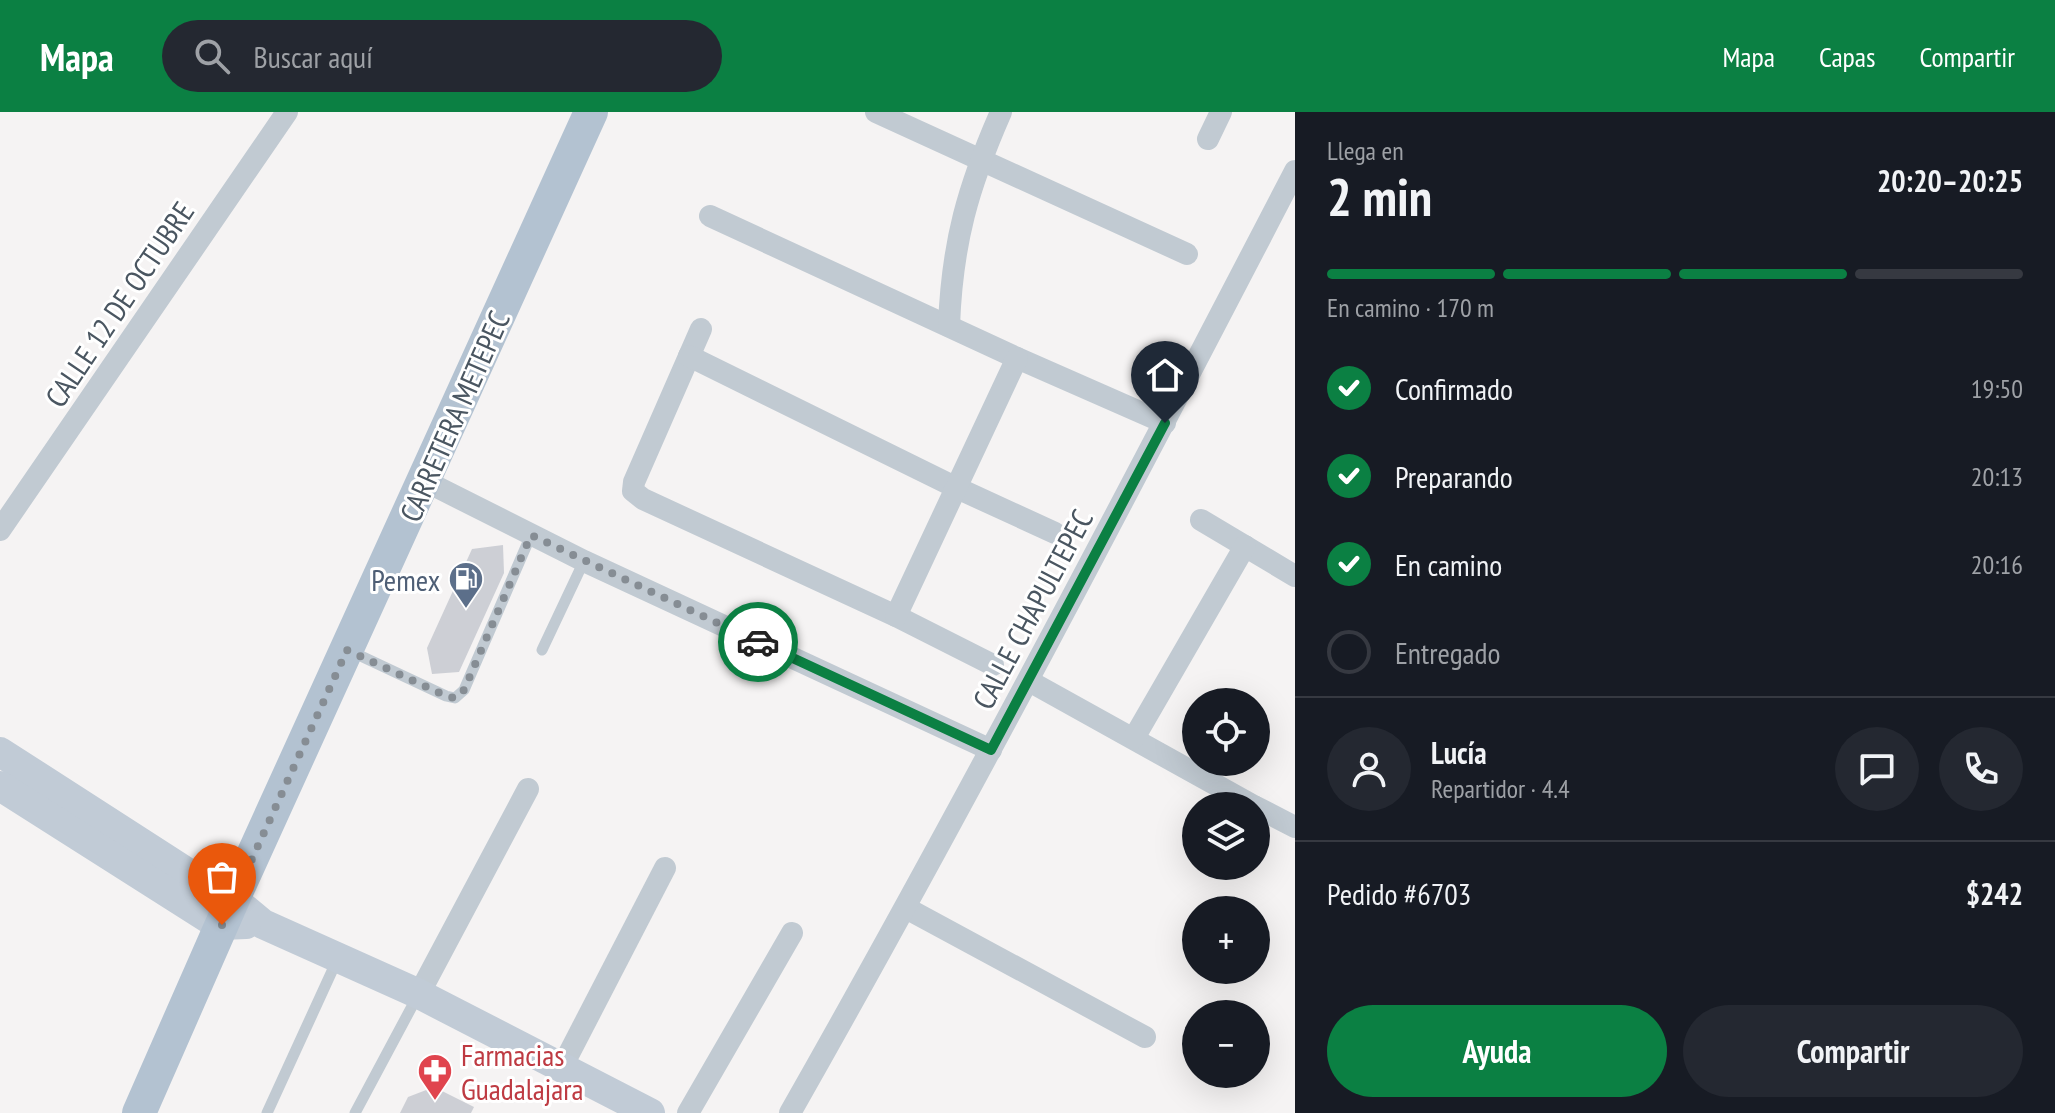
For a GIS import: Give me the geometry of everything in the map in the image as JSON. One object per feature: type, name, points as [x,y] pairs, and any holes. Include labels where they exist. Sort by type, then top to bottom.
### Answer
[{"type":"main road","name":"CARRETERA METEPEC","points":[[139,1113],[591,112]]},
{"type":"street","name":"CALLE 12 DE OCTUBRE","points":[[0,530],[287,112]]},
{"type":"street","points":[[876,112],[1187,254]]},
{"type":"street","points":[[949,326],[956,242],[967,197],[1001,112]]},
{"type":"street","name":"CALLE CHAPULTEPEC","points":[[790,1113],[1029,681],[1295,171]]},
{"type":"street","points":[[710,216],[1165,423]]},
{"type":"street","points":[[701,329],[634,482],[633,491],[643,499],[896,616],[993,665]]},
{"type":"street","points":[[689,356],[1055,533]]},
{"type":"street","points":[[896,616],[1017,358]]},
{"type":"street","points":[[425,481],[584,561],[991,750]]},
{"type":"street","points":[[1201,520],[1295,576]]},
{"type":"street","points":[[1134,738],[1245,546]]},
{"type":"street","points":[[1029,681],[1230,792]]},
{"type":"street","points":[[0,752],[181,885]]},
{"type":"street","points":[[0,786],[228,912],[263,924],[419,994],[650,1113]]},
{"type":"street","points":[[419,994],[528,789]]},
{"type":"street","points":[[1270,814],[1295,827]]},
{"type":"street","points":[[562,1067],[665,868]]},
{"type":"street","points":[[906,908],[1145,1037]]},
{"type":"street","points":[[688,1113],[792,933]]},
{"type":"lane","points":[[347,650],[455,698],[464,690],[531,535]]},
{"type":"lane","points":[[542,650],[584,561]]},
{"type":"lane","points":[[267,1113],[338,957]]},
{"type":"lane","points":[[355,1113],[419,994]]},
{"type":"building","name":"Pemex","points":[[503,545],[504,573],[459,672],[432,674],[427,648],[472,549]]},
{"type":"building","name":"Farmacias Guadalajara","points":[[434,1087],[474,1107],[471,1113],[400,1113],[408,1097]]},
{"type":"way so far","points":[[222,925],[347,650],[455,698],[464,690],[531,535],[758,642]]},
{"type":"place","name":"Pemex","points":[[466,610]]},
{"type":"place","name":"Farmacias Guadalajara","points":[[435,1102]]},
{"type":"route","points":[[758,642],[991,750],[1165,423]]}]
